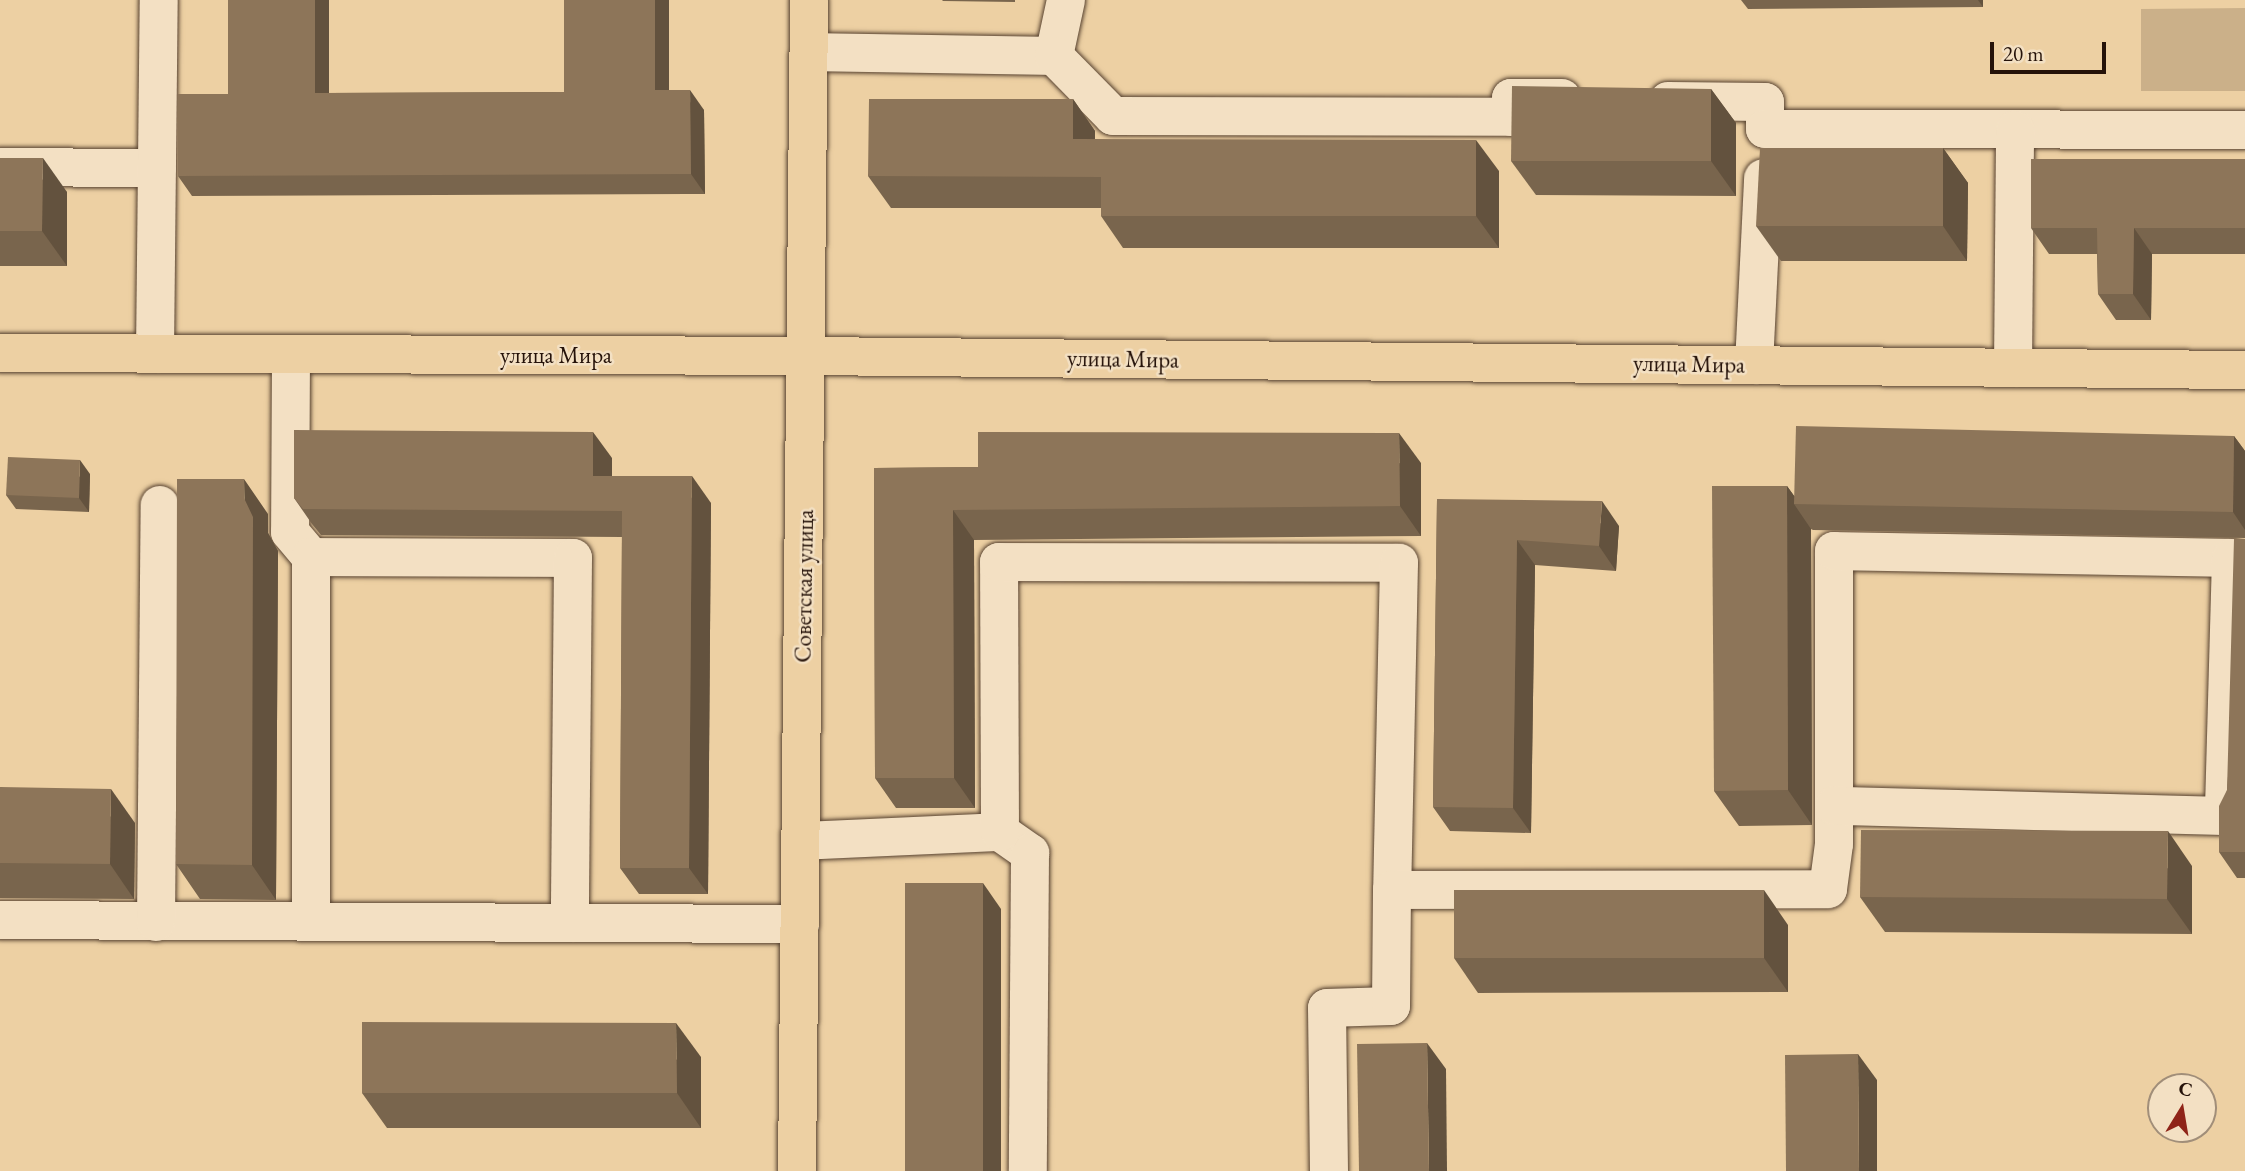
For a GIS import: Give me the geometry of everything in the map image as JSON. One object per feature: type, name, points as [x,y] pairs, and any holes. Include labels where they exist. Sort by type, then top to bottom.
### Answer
[{"type":"main road","name":"Советская улица","points":[[797,1171],[809,0]]},
{"type":"main road","name":"улица Мира","points":[[0,353],[807,356],[2245,370]]},
{"type":"lane","points":[[155,354],[159,0]]},
{"type":"lane","points":[[1054,56],[1066,0]]},
{"type":"lane","points":[[809,52],[1054,56],[1112,116],[1511,117],[1511,97],[1591,99]]},
{"type":"lane","points":[[1631,100],[1765,102],[1754,365]]},
{"type":"lane","points":[[1765,129],[2245,130]]},
{"type":"lane","points":[[2013,368],[2015,130]]},
{"type":"lane","points":[[0,167],[157,168]]},
{"type":"lane","points":[[291,355],[290,532],[311,557],[311,922]]},
{"type":"lane","points":[[156,922],[160,505]]},
{"type":"lane","points":[[1392,890],[1828,888],[1834,806],[1835,551],[2231,558],[2224,816],[1834,806]]},
{"type":"lane","points":[[311,557],[573,558],[570,923]]},
{"type":"lane","points":[[1000,832],[999,562],[1399,563],[1391,1006],[1327,1008],[1329,1171]]},
{"type":"lane","points":[[801,841],[1000,832],[1030,853],[1028,1171]]},
{"type":"lane","points":[[0,920],[800,924]]},
{"type":"shaded area","points":[[2245,8],[2245,91],[2141,91],[2141,9]]},
{"type":"building","points":[[228,0],[315,0],[315,93],[564,92],[564,0],[655,0],[655,90],[690,90],[691,174],[178,176],[178,94],[228,94]]},
{"type":"building","points":[[1512,86],[1711,89],[1711,161],[1511,161]]},
{"type":"building","points":[[869,99],[1073,99],[1073,139],[1476,140],[1476,216],[1101,216],[1101,177],[868,176]]},
{"type":"building","points":[[1760,148],[1943,148],[1943,226],[1756,226]]},
{"type":"building","points":[[0,158],[43,158],[42,231],[0,231]]},
{"type":"building","points":[[2031,159],[2245,159],[2245,228],[2134,228],[2133,294],[2098,294],[2097,228],[2031,228]]},
{"type":"building","points":[[1796,426],[2234,436],[2233,512],[1794,504]]},
{"type":"building","points":[[294,430],[593,432],[593,476],[692,476],[689,868],[620,868],[622,511],[303,509],[294,498]]},
{"type":"building","points":[[978,432],[1399,433],[1400,506],[953,510],[954,778],[875,778],[874,468],[978,467]]},
{"type":"building","points":[[8,457],[80,460],[79,498],[6,495]]},
{"type":"building","points":[[177,479],[244,479],[244,498],[253,517],[252,865],[176,864]]},
{"type":"building","points":[[1712,486],[1787,486],[1788,790],[1714,791]]},
{"type":"building","points":[[1437,499],[1602,501],[1599,546],[1517,540],[1513,808],[1433,807]]},
{"type":"building","points":[[2234,539],[2245,539],[2245,852],[2219,852],[2219,806],[2227,790]]},
{"type":"building","points":[[0,787],[111,789],[110,864],[0,863]]},
{"type":"building","points":[[1861,830],[2168,831],[2167,899],[1860,897]]},
{"type":"building","points":[[905,883],[983,883],[983,1171],[905,1171]]},
{"type":"building","points":[[1454,890],[1764,890],[1764,958],[1454,958]]},
{"type":"building","points":[[362,1022],[676,1023],[677,1093],[362,1093]]},
{"type":"building","points":[[1427,1043],[1429,1171],[1359,1171],[1357,1044]]},
{"type":"building","points":[[1858,1054],[1859,1171],[1786,1171],[1785,1055]]}]
